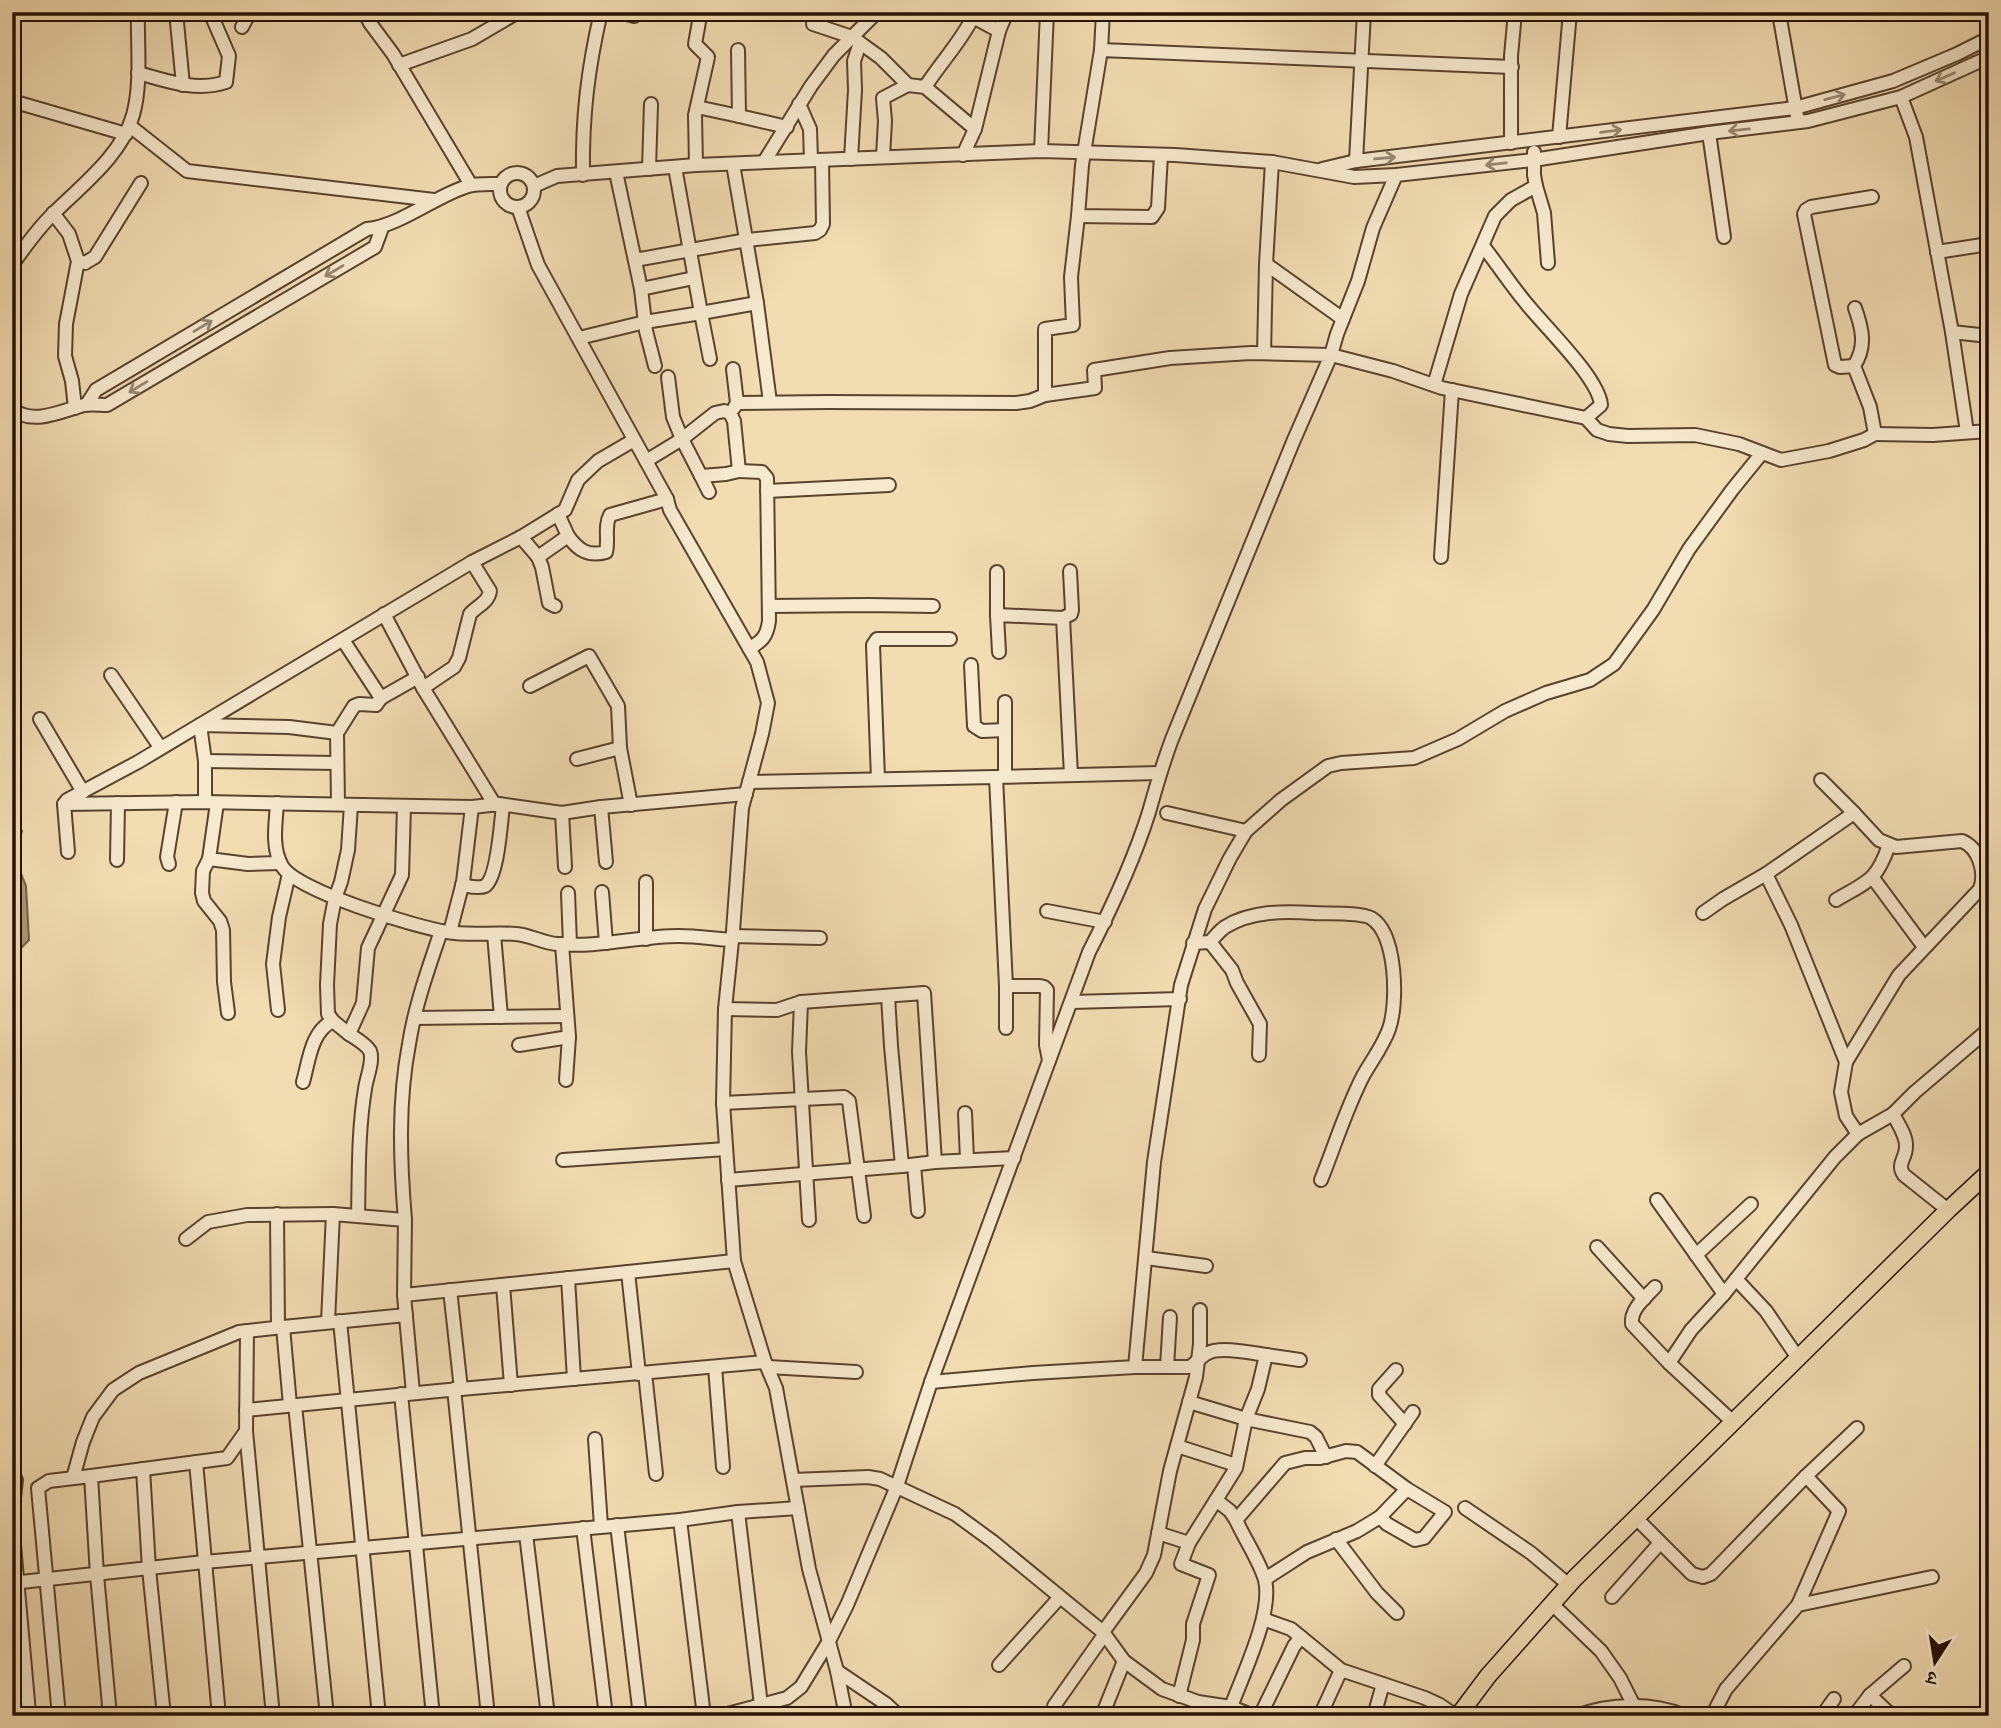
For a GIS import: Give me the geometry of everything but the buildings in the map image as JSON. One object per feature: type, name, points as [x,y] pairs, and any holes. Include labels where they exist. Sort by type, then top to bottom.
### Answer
[{"type":"main road","points":[[1457,1716],[1488,1676],[1569,1585],[1989,1172]]},
{"type":"street","points":[[12,265],[36,232],[83,187],[128,130],[135,111],[138,12]]},
{"type":"street","points":[[176,12],[183,85]]},
{"type":"street","points":[[138,73],[183,85],[207,87],[226,82],[229,56],[210,12]]},
{"type":"street","points":[[242,27],[250,12]]},
{"type":"street","points":[[364,12],[471,185]]},
{"type":"street","points":[[399,65],[472,39],[518,12]]},
{"type":"street","points":[[583,175],[582,134],[588,74],[601,12]]},
{"type":"street","points":[[619,12],[634,16],[637,12]]},
{"type":"street","points":[[696,165],[696,107],[708,57],[695,44],[700,16],[698,12]]},
{"type":"street","points":[[801,12],[814,15],[813,24],[856,40],[881,58],[908,85]]},
{"type":"street","points":[[963,155],[975,129],[999,31],[1007,12]]},
{"type":"street","points":[[1041,151],[1047,12]]},
{"type":"street","points":[[1045,395],[1045,329],[1073,326],[1071,277],[1084,152],[1101,50],[1103,12]]},
{"type":"street","points":[[1356,161],[1364,12]]},
{"type":"street","points":[[1511,143],[1515,12]]},
{"type":"street","points":[[1559,137],[1570,12]]},
{"type":"street","points":[[1780,13],[1798,123]]},
{"type":"street","points":[[851,159],[856,40],[871,14]]},
{"type":"street","points":[[925,87],[942,60],[960,41],[972,14],[999,31]]},
{"type":"street","points":[[1318,170],[1356,161],[1795,108],[1893,81],[1957,54],[1989,37]]},
{"type":"street","points":[[764,162],[799,104],[834,55],[856,40]]},
{"type":"street","points":[[738,50],[739,116]]},
{"type":"street","points":[[1101,50],[1512,66]]},
{"type":"street","points":[[534,186],[557,176],[696,165],[1041,151],[1272,162],[1354,177],[1396,175],[1533,160],[1709,133],[1798,123],[1901,97],[1989,57]]},
{"type":"street","points":[[883,157],[886,121],[884,97],[908,85],[925,87],[975,129]]},
{"type":"street","points":[[1901,97],[1916,136],[1952,332],[1967,432]]},
{"type":"street","points":[[12,101],[128,130],[187,171],[434,200]]},
{"type":"street","points":[[649,169],[651,103]]},
{"type":"street","points":[[635,260],[747,240],[815,233],[820,230],[823,224],[816,160],[810,129],[799,104]]},
{"type":"street","points":[[696,107],[787,127]]},
{"type":"street","points":[[1709,133],[1724,237]]},
{"type":"street","points":[[1534,141],[1533,160],[1536,186],[1544,213],[1548,263]]},
{"type":"street","points":[[1078,216],[1152,217],[1158,208],[1161,155]]},
{"type":"street","points":[[1264,353],[1272,162]]},
{"type":"street","points":[[733,164],[757,303],[770,402]]},
{"type":"street","points":[[675,167],[710,359]]},
{"type":"street","points":[[616,172],[655,366]]},
{"type":"street","points":[[516,173],[527,176],[534,186],[533,197],[530,202],[518,207],[509,205],[500,192],[501,184],[509,175],[516,173]]},
{"type":"street","points":[[720,1716],[787,1698],[801,1687],[847,1605],[897,1486],[931,1382],[1089,952],[1105,922],[1134,853],[1159,773],[1268,502],[1331,355],[1358,281],[1373,228],[1396,175]]},
{"type":"street","points":[[78,261],[85,262],[95,257],[141,183]]},
{"type":"street","points":[[81,406],[96,390],[367,229],[382,228],[434,200],[471,185],[501,184]]},
{"type":"street","points":[[1434,385],[1461,295],[1495,216],[1511,200],[1536,186]]},
{"type":"street","points":[[1854,366],[1835,365],[1804,214],[1811,207],[1872,197]]},
{"type":"street","points":[[518,207],[538,265],[667,499],[670,510],[757,662],[768,703],[742,808],[725,1009],[723,1104],[734,1262],[766,1365],[776,1388],[809,1569],[837,1671],[846,1716]]},
{"type":"street","points":[[53,213],[69,234],[78,261],[66,324],[65,356],[81,406]]},
{"type":"street","points":[[12,409],[18,414],[34,417],[57,414],[81,406],[107,405],[375,247],[382,228]]},
{"type":"street","points":[[1937,251],[1989,244]]},
{"type":"street","points":[[1483,246],[1525,302],[1583,370],[1601,398],[1601,405],[1586,418]]},
{"type":"street","points":[[1266,264],[1343,319]]},
{"type":"street","points":[[641,289],[694,278]]},
{"type":"street","points":[[579,338],[645,322],[757,303]]},
{"type":"street","points":[[1854,308],[1862,328],[1863,342],[1854,366]]},
{"type":"street","points":[[1952,332],[1989,336]]},
{"type":"street","points":[[646,461],[682,439],[715,413],[733,408],[770,402],[1016,403],[1045,395],[1095,388],[1094,370],[1170,358],[1264,353],[1331,355],[1394,371],[1452,390],[1586,418],[1597,430],[1609,434],[1695,435],[1739,444],[1781,460],[1829,452],[1875,434],[1933,435],[1989,431]]},
{"type":"street","points":[[1854,366],[1870,407],[1875,434]]},
{"type":"street","points":[[733,369],[733,408],[739,471]]},
{"type":"street","points":[[668,377],[671,411],[709,492]]},
{"type":"street","points":[[1441,557],[1452,390]]},
{"type":"street","points":[[68,852],[64,804],[67,800],[200,725],[472,562],[565,510],[579,480],[598,461],[634,440]]},
{"type":"street","points":[[1135,1367],[1154,1162],[1181,985],[1205,909],[1246,831],[1281,800],[1328,766],[1414,758],[1458,739],[1505,711],[1546,693],[1590,680],[1614,664],[1653,610],[1689,549],[1762,453]]},
{"type":"street","points":[[701,476],[739,471],[765,474],[767,478],[768,632],[760,643],[749,648]]},
{"type":"street","points":[[767,491],[889,485]]},
{"type":"street","points":[[558,514],[575,546],[585,554],[602,554],[608,547],[607,523],[610,515],[667,499]]},
{"type":"street","points":[[538,557],[568,536]]},
{"type":"street","points":[[521,537],[538,557],[549,603],[555,606]]},
{"type":"street","points":[[358,1216],[364,1090],[371,1058],[365,1045],[333,1021],[328,1014],[330,924],[348,850],[337,762],[337,733],[354,706],[376,705],[381,698],[454,667],[459,658],[470,614],[489,597],[490,591],[472,562]]},
{"type":"street","points":[[997,615],[1063,618],[1071,614],[1070,571]]},
{"type":"street","points":[[997,572],[999,652]]},
{"type":"street","points":[[769,606],[933,606]]},
{"type":"street","points":[[384,614],[421,683],[499,805],[493,875],[485,886],[462,885]]},
{"type":"street","points":[[1063,618],[1071,775]]},
{"type":"street","points":[[878,779],[873,645],[877,639],[950,639]]},
{"type":"street","points":[[343,640],[381,698]]},
{"type":"street","points":[[530,686],[589,656],[618,706],[620,748],[631,805]]},
{"type":"street","points":[[971,665],[974,726],[982,731],[1005,730]]},
{"type":"street","points":[[110,675],[160,747]]},
{"type":"street","points":[[1004,702],[1005,730],[1001,777],[1006,1028]]},
{"type":"street","points":[[40,719],[83,792]]},
{"type":"street","points":[[200,725],[289,727],[337,733]]},
{"type":"street","points":[[200,725],[211,802],[209,859],[203,871],[202,892],[204,901],[220,921],[223,930],[224,982],[228,1013]]},
{"type":"street","points":[[577,759],[620,748]]},
{"type":"street","points":[[205,761],[337,762]]},
{"type":"street","points":[[64,804],[211,802],[472,807],[499,805],[562,813],[748,788],[878,779],[1159,773]]},
{"type":"street","points":[[1821,780],[1879,840],[1903,848],[1962,841],[1974,849],[1983,874],[1983,881],[1976,895],[1899,975],[1846,1062],[1841,1092],[1846,1116],[1858,1135]]},
{"type":"street","points":[[169,864],[167,857],[176,802]]},
{"type":"street","points":[[117,860],[118,803]]},
{"type":"street","points":[[277,803],[275,841],[280,863],[289,874],[335,898],[445,931],[520,934],[537,941],[566,944],[679,936],[820,938]]},
{"type":"street","points":[[349,1034],[363,1003],[368,948],[402,875],[404,806]]},
{"type":"street","points":[[433,1716],[417,1544],[407,1394],[405,1220],[400,1126],[409,1041],[462,885],[472,807]]},
{"type":"street","points":[[601,807],[607,862]]},
{"type":"street","points":[[562,813],[565,867]]},
{"type":"street","points":[[1167,813],[1246,831]]},
{"type":"street","points":[[1703,912],[1766,874],[1854,813]]},
{"type":"street","points":[[1836,900],[1873,878],[1880,869],[1889,845]]},
{"type":"street","points":[[209,859],[248,864],[280,863]]},
{"type":"street","points":[[278,1010],[273,964],[279,917],[289,874]]},
{"type":"street","points":[[1766,874],[1791,925],[1846,1062]]},
{"type":"street","points":[[1873,878],[1924,947]]},
{"type":"street","points":[[646,882],[646,939]]},
{"type":"street","points":[[602,892],[606,943]]},
{"type":"street","points":[[566,1080],[569,1037],[566,944],[568,893]]},
{"type":"street","points":[[1047,911],[1105,922]]},
{"type":"street","points":[[1193,943],[1210,942],[1223,928],[1233,923],[1246,917],[1269,913],[1356,915],[1370,917],[1381,927],[1394,975],[1394,1003],[1390,1028],[1354,1097],[1321,1180]]},
{"type":"street","points":[[494,934],[501,1017]]},
{"type":"street","points":[[1210,942],[1232,970],[1260,1024],[1259,1055]]},
{"type":"street","points":[[1006,986],[1040,986],[1047,990],[1046,1045],[1049,1060]]},
{"type":"street","points":[[725,1009],[777,1010],[801,1002],[924,993],[935,1162]]},
{"type":"street","points":[[888,996],[891,1046],[908,1165],[918,1211]]},
{"type":"street","points":[[1072,1002],[1180,999]]},
{"type":"street","points":[[801,1002],[799,1052],[809,1220]]},
{"type":"street","points":[[415,1018],[567,1016]]},
{"type":"street","points":[[303,1082],[315,1039],[324,1025],[333,1021]]},
{"type":"street","points":[[1669,1363],[1691,1330],[1724,1294],[1827,1166],[1858,1135],[1893,1114],[1989,1029]]},
{"type":"street","points":[[519,1045],[569,1037]]},
{"type":"street","points":[[723,1104],[845,1097],[849,1101],[864,1216]]},
{"type":"street","points":[[965,1113],[967,1160]]},
{"type":"street","points":[[1893,1114],[1905,1139],[1906,1147],[1900,1170],[1948,1210]]},
{"type":"street","points":[[563,1160],[726,1149]]},
{"type":"street","points":[[728,1180],[1014,1158]]},
{"type":"street","points":[[1657,1199],[1724,1294]]},
{"type":"street","points":[[1696,1255],[1751,1204]]},
{"type":"street","points":[[277,1214],[281,1327],[310,1554],[327,1716]]},
{"type":"street","points":[[186,1240],[208,1222],[247,1215],[333,1214],[405,1220]]},
{"type":"street","points":[[333,1214],[334,1322],[348,1399],[379,1716]]},
{"type":"street","points":[[1597,1247],[1644,1299]]},
{"type":"street","points":[[1146,1258],[1206,1266]]},
{"type":"street","points":[[404,1295],[734,1262]]},
{"type":"street","points":[[628,1272],[656,1475]]},
{"type":"street","points":[[568,1278],[575,1379]]},
{"type":"street","points":[[1736,1279],[1766,1311],[1798,1358]]},
{"type":"street","points":[[503,1285],[511,1385]]},
{"type":"street","points":[[1655,1287],[1634,1311],[1632,1324],[1732,1422]]},
{"type":"street","points":[[450,1290],[470,1539],[488,1716]]},
{"type":"street","points":[[1054,1706],[1146,1573],[1154,1555],[1170,1471],[1196,1377],[1200,1310]]},
{"type":"street","points":[[73,1478],[93,1417],[113,1390],[139,1373],[239,1332],[406,1315]]},
{"type":"street","points":[[1167,1367],[1170,1317]]},
{"type":"street","points":[[247,1331],[246,1431],[273,1716]]},
{"type":"street","points":[[931,1382],[1135,1367],[1189,1367],[1198,1363],[1207,1353],[1219,1350],[1300,1360]]},
{"type":"street","points":[[1179,1696],[1193,1640],[1193,1624],[1209,1575],[1181,1564],[1189,1543],[1237,1465],[1245,1419],[1258,1389],[1266,1355]]},
{"type":"street","points":[[246,1410],[715,1367],[766,1365],[856,1372]]},
{"type":"street","points":[[715,1367],[723,1467]]},
{"type":"street","points":[[1396,1370],[1379,1389],[1379,1395],[1405,1424]]},
{"type":"street","points":[[1189,1402],[1245,1419],[1310,1432],[1316,1437],[1326,1457]]},
{"type":"street","points":[[1375,1466],[1413,1412]]},
{"type":"street","points":[[1636,1518],[1692,1574],[1703,1577],[1711,1574],[1806,1476],[1857,1428]]},
{"type":"street","points":[[59,1716],[38,1488],[49,1481],[227,1458],[246,1431]]},
{"type":"street","points":[[595,1439],[601,1527]]},
{"type":"street","points":[[1177,1446],[1237,1465]]},
{"type":"street","points":[[1236,1520],[1285,1463],[1351,1450],[1357,1451],[1407,1489],[1445,1512],[1424,1538],[1415,1541],[1380,1517]]},
{"type":"street","points":[[196,1462],[219,1716]]},
{"type":"street","points":[[143,1469],[149,1569],[164,1716]]},
{"type":"street","points":[[12,1471],[16,1480],[12,1519],[19,1688],[29,1713],[24,1716]]},
{"type":"street","points":[[91,1476],[110,1716]]},
{"type":"street","points":[[1712,1716],[1726,1689],[1798,1605],[1839,1511],[1806,1476]]},
{"type":"street","points":[[793,1480],[868,1477],[880,1479],[955,1514],[1060,1597],[1103,1634],[1124,1661],[1163,1689],[1198,1702],[1209,1710],[1231,1707],[1254,1716]]},
{"type":"street","points":[[1265,1579],[1307,1552],[1357,1531],[1380,1517],[1407,1489]]},
{"type":"street","points":[[1216,1500],[1230,1511],[1236,1520],[1265,1579],[1267,1598],[1263,1619],[1231,1707]]},
{"type":"street","points":[[15,1583],[204,1562],[798,1508]]},
{"type":"street","points":[[1465,1508],[1531,1553],[1569,1585]]},
{"type":"street","points":[[738,1512],[761,1705]]},
{"type":"street","points":[[680,1520],[704,1716]]},
{"type":"street","points":[[617,1525],[640,1716]]},
{"type":"street","points":[[583,1528],[606,1716]]},
{"type":"street","points":[[526,1534],[548,1716]]},
{"type":"street","points":[[1158,1534],[1189,1543]]},
{"type":"street","points":[[1336,1539],[1377,1593],[1397,1613]]},
{"type":"street","points":[[1612,1597],[1660,1543]]},
{"type":"street","points":[[1798,1605],[1931,1577]]},
{"type":"street","points":[[999,1665],[1060,1597]]},
{"type":"street","points":[[1552,1604],[1601,1651],[1620,1678],[1634,1706]]},
{"type":"street","points":[[1263,1619],[1292,1629],[1342,1670],[1440,1705],[1457,1716]]},
{"type":"street","points":[[1260,1716],[1301,1637]]},
{"type":"street","points":[[1102,1716],[1124,1661]]},
{"type":"street","points":[[1854,1716],[1870,1695],[1904,1666]]},
{"type":"street","points":[[1320,1716],[1342,1670]]},
{"type":"street","points":[[837,1671],[899,1716]]},
{"type":"street","points":[[1374,1716],[1383,1684]]},
{"type":"street","points":[[1870,1695],[1892,1716]]},
{"type":"street","points":[[1822,1716],[1834,1699]]},
{"type":"street","points":[[1576,1716],[1602,1709],[1643,1705],[1685,1716]]},
{"type":"shaded area","points":[[12,817],[22,831],[15,859],[26,886],[29,940],[12,957]]}]
